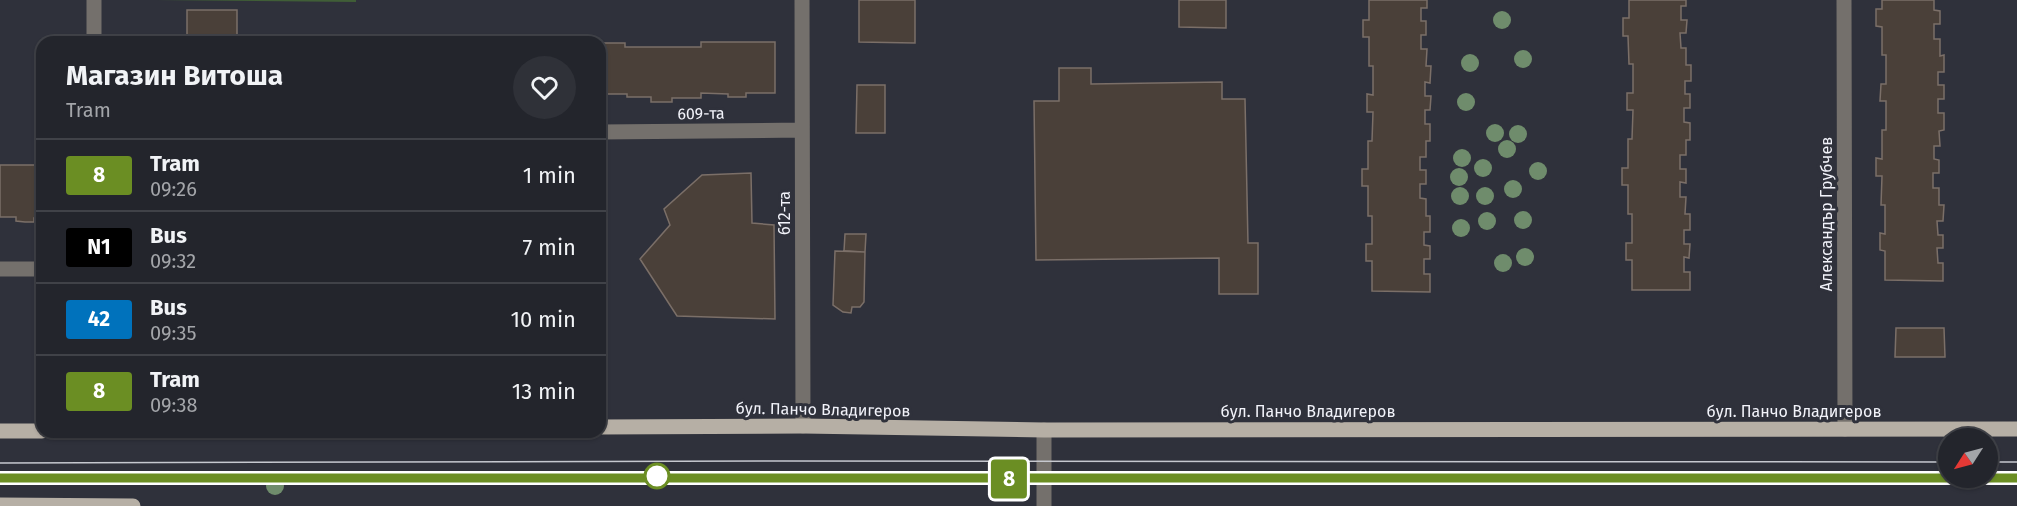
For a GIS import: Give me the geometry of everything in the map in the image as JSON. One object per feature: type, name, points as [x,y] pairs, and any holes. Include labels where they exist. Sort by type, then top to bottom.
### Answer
[{"type":"main road","name":"бул. Панчо Владигеров","points":[[606,427],[803,426],[1044,430],[2017,429]]},
{"type":"main road","points":[[0,431],[36,431]]},
{"type":"main road","points":[[0,505],[133,506]]},
{"type":"street","points":[[94,0],[94,36]]},
{"type":"street","name":"612-та","points":[[802,0],[803,426]]},
{"type":"street","name":"Александър Грубчев","points":[[1844,0],[1845,429]]},
{"type":"street","name":"609-та","points":[[606,132],[802,130]]},
{"type":"street","points":[[0,269],[36,269]]},
{"type":"street","points":[[1044,430],[1044,506]]},
{"type":"green space","points":[[156,0],[356,0],[356,2]]},
{"type":"building","points":[[859,0],[915,0],[915,43],[859,42]]},
{"type":"building","points":[[1179,0],[1226,0],[1226,28],[1179,27]]},
{"type":"building","points":[[1369,0],[1427,0],[1427,8],[1421,8],[1421,21],[1426,21],[1426,35],[1421,35],[1421,49],[1427,49],[1426,66],[1431,66],[1430,83],[1425,82],[1425,96],[1431,96],[1430,110],[1425,110],[1425,124],[1430,124],[1430,141],[1426,141],[1426,157],[1420,157],[1420,170],[1426,170],[1426,184],[1420,184],[1420,198],[1426,199],[1426,216],[1430,216],[1430,232],[1424,232],[1424,245],[1430,246],[1430,259],[1424,259],[1424,274],[1430,274],[1430,292],[1372,291],[1372,261],[1366,261],[1366,244],[1372,244],[1372,216],[1368,216],[1368,186],[1362,186],[1362,169],[1368,169],[1368,141],[1372,141],[1373,112],[1367,112],[1367,94],[1373,95],[1373,66],[1369,66],[1369,37],[1363,37],[1363,20],[1369,20]]},
{"type":"building","points":[[1629,0],[1686,0],[1686,6],[1681,6],[1681,20],[1687,20],[1686,33],[1680,33],[1681,48],[1686,48],[1686,65],[1691,65],[1691,81],[1685,81],[1685,94],[1690,94],[1690,108],[1684,108],[1684,122],[1690,123],[1690,140],[1686,140],[1686,155],[1680,155],[1680,169],[1686,169],[1686,183],[1680,182],[1680,197],[1686,197],[1685,214],[1690,214],[1690,230],[1684,230],[1684,244],[1690,244],[1689,258],[1684,257],[1684,272],[1690,272],[1690,290],[1632,290],[1632,260],[1626,260],[1626,243],[1632,243],[1632,214],[1628,214],[1628,185],[1622,185],[1622,168],[1628,168],[1628,139],[1632,139],[1633,110],[1627,110],[1627,93],[1633,93],[1633,64],[1629,64],[1628,36],[1623,36],[1623,18],[1629,18]]},
{"type":"building","points":[[1882,0],[1934,0],[1934,10],[1940,11],[1940,24],[1934,24],[1934,39],[1940,39],[1940,56],[1944,55],[1944,72],[1938,72],[1938,85],[1944,85],[1944,99],[1938,99],[1938,113],[1944,113],[1944,130],[1939,131],[1940,146],[1934,146],[1934,159],[1939,160],[1939,173],[1933,173],[1933,188],[1939,188],[1939,205],[1944,205],[1943,221],[1937,221],[1938,235],[1943,235],[1943,248],[1937,248],[1938,263],[1943,263],[1943,281],[1885,280],[1885,251],[1880,250],[1880,233],[1885,234],[1885,205],[1881,205],[1882,176],[1876,176],[1876,158],[1882,159],[1882,130],[1886,130],[1886,101],[1880,101],[1881,84],[1886,84],[1886,55],[1882,55],[1882,27],[1876,26],[1876,9],[1882,9]]},
{"type":"building","points":[[187,10],[237,10],[237,36],[187,36]]},
{"type":"building","points":[[701,42],[775,42],[775,93],[746,93],[746,97],[728,97],[728,94],[701,93],[701,98],[672,98],[672,102],[651,102],[651,97],[627,97],[627,94],[606,94],[606,43],[625,43],[625,47],[701,47]]},
{"type":"building","points":[[1059,68],[1091,68],[1091,84],[1222,82],[1222,99],[1245,99],[1248,243],[1258,243],[1258,294],[1219,294],[1219,258],[1036,260],[1034,101],[1059,101]]},
{"type":"building","points":[[857,85],[885,85],[885,133],[856,133]]},
{"type":"building","points":[[0,165],[36,165],[36,218],[34,222],[16,221],[16,217],[0,217]]},
{"type":"building","points":[[751,173],[752,223],[774,225],[775,319],[677,316],[640,259],[670,225],[664,209],[702,175]]},
{"type":"building","points":[[845,234],[866,234],[865,252],[844,251]]},
{"type":"building","points":[[835,251],[865,252],[864,302],[860,307],[852,307],[851,313],[843,312],[833,305]]},
{"type":"building","points":[[1896,328],[1944,328],[1945,357],[1895,357]]},
{"type":"tram line","points":[[0,463],[1938,462]]},
{"type":"tram line","points":[[1998,462],[2017,462]]},
{"type":"tram line","name":"8","points":[[0,478],[645,476],[1044,479],[2017,478]]},
{"type":"tram line","points":[[0,478],[2017,478]]}]
